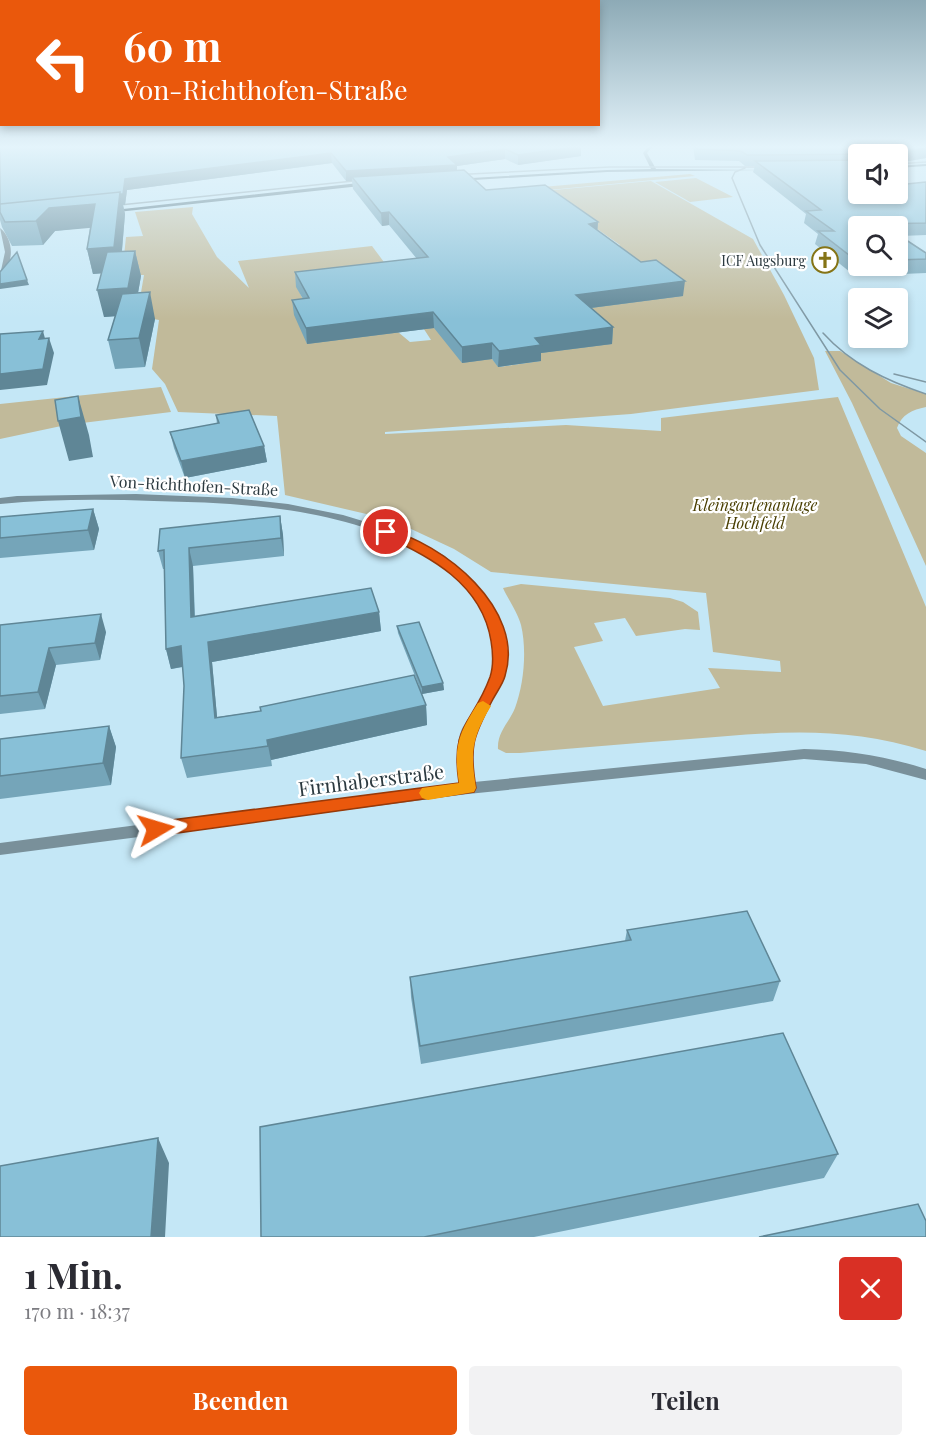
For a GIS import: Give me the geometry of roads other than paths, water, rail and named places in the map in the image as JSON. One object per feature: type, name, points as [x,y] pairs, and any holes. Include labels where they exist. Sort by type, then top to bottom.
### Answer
[{"type":"street","points":[[105,211],[177,204]]},
{"type":"street","points":[[0,230],[7,244],[9,256],[0,273]]},
{"type":"street","points":[[0,257],[9,256]]},
{"type":"street","name":"Von-Richthofen-Straße","points":[[0,501],[80,496],[225,500],[275,504],[349,520],[422,548],[449,566],[475,589],[489,611],[497,634],[501,656],[498,676],[468,732],[463,757],[468,788]]},
{"type":"street","name":"Firnhaberstraße","points":[[0,849],[468,788],[804,754],[848,754],[884,760],[926,775]]},
{"type":"tram line","points":[[110,206],[132,204]]},
{"type":"tram line","points":[[743,204],[760,245],[840,370],[880,409],[926,442]]},
{"type":"tram line","points":[[823,333],[845,354],[870,370],[926,394]]},
{"type":"tram line","points":[[894,374],[926,382]]},
{"type":"place","name":"ICF Augsburg","points":[[825,260]]},
{"type":"park label","name":"Kleingartenanlage Hochfeld","points":[[755,513]]}]
